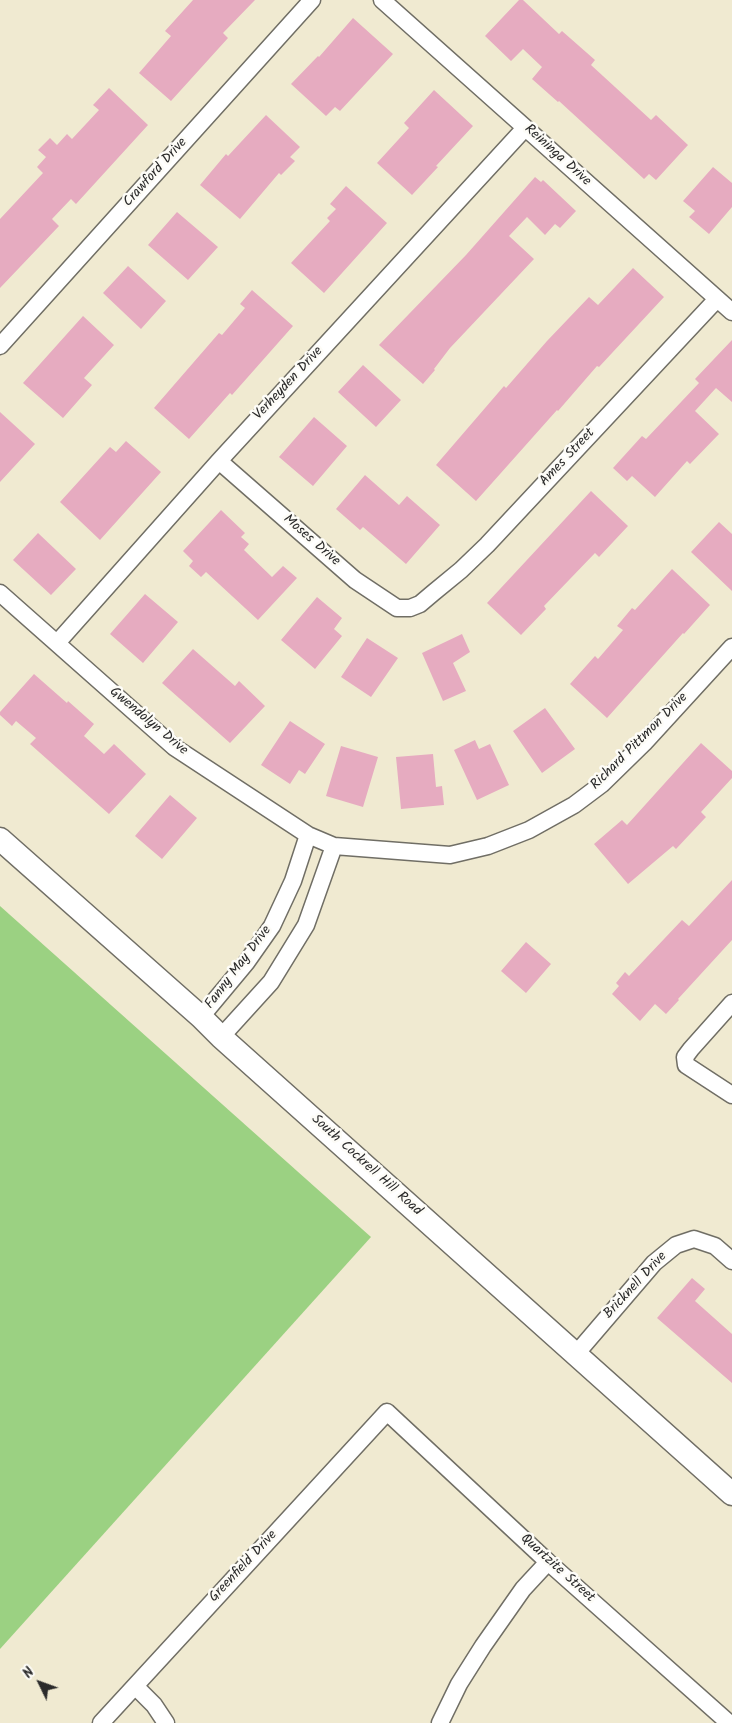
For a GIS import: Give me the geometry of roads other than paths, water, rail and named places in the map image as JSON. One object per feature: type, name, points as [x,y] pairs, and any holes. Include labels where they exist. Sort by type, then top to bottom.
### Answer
[{"type":"main road","name":"South Cockrell Hill Road","points":[[0,839],[732,1494]]},
{"type":"street","name":"Crawford Drive","points":[[0,346],[312,0]]},
{"type":"street","name":"Reininga Drive","points":[[382,0],[732,312]]},
{"type":"street","name":"Verheyden Drive","points":[[57,643],[219,461],[526,128]]},
{"type":"street","name":"Ames Street","points":[[410,608],[420,604],[461,570],[487,545],[717,298]]},
{"type":"street","name":"Moses Drive","points":[[219,461],[355,580],[382,600],[397,608],[410,608]]},
{"type":"street","name":"Gwendolyn Drive","points":[[0,593],[174,747],[308,835],[334,846]]},
{"type":"street","name":"Richard Pittmon Drive","points":[[334,846],[450,855],[488,846],[529,830],[574,805],[602,784],[644,743],[732,647]]},
{"type":"street","name":"Fanny May Drive","points":[[201,1017],[246,963],[272,926],[293,881],[308,835]]},
{"type":"street","name":"Fanny May Drive","points":[[221,1037],[271,982],[306,925],[334,846]]},
{"type":"street","points":[[732,1004],[690,1049],[685,1058],[686,1066],[732,1095]]},
{"type":"street","name":"Bricknell Drive","points":[[576,1354],[654,1263],[676,1245],[694,1239],[715,1246],[732,1261]]},
{"type":"street","name":"Quartzite Street","points":[[387,1412],[722,1721]]},
{"type":"street","name":"Greenfield Drive","points":[[101,1723],[387,1412]]},
{"type":"street","points":[[440,1723],[459,1684],[483,1646],[523,1589],[548,1562]]},
{"type":"street","points":[[135,1686],[154,1705],[166,1723]]}]
